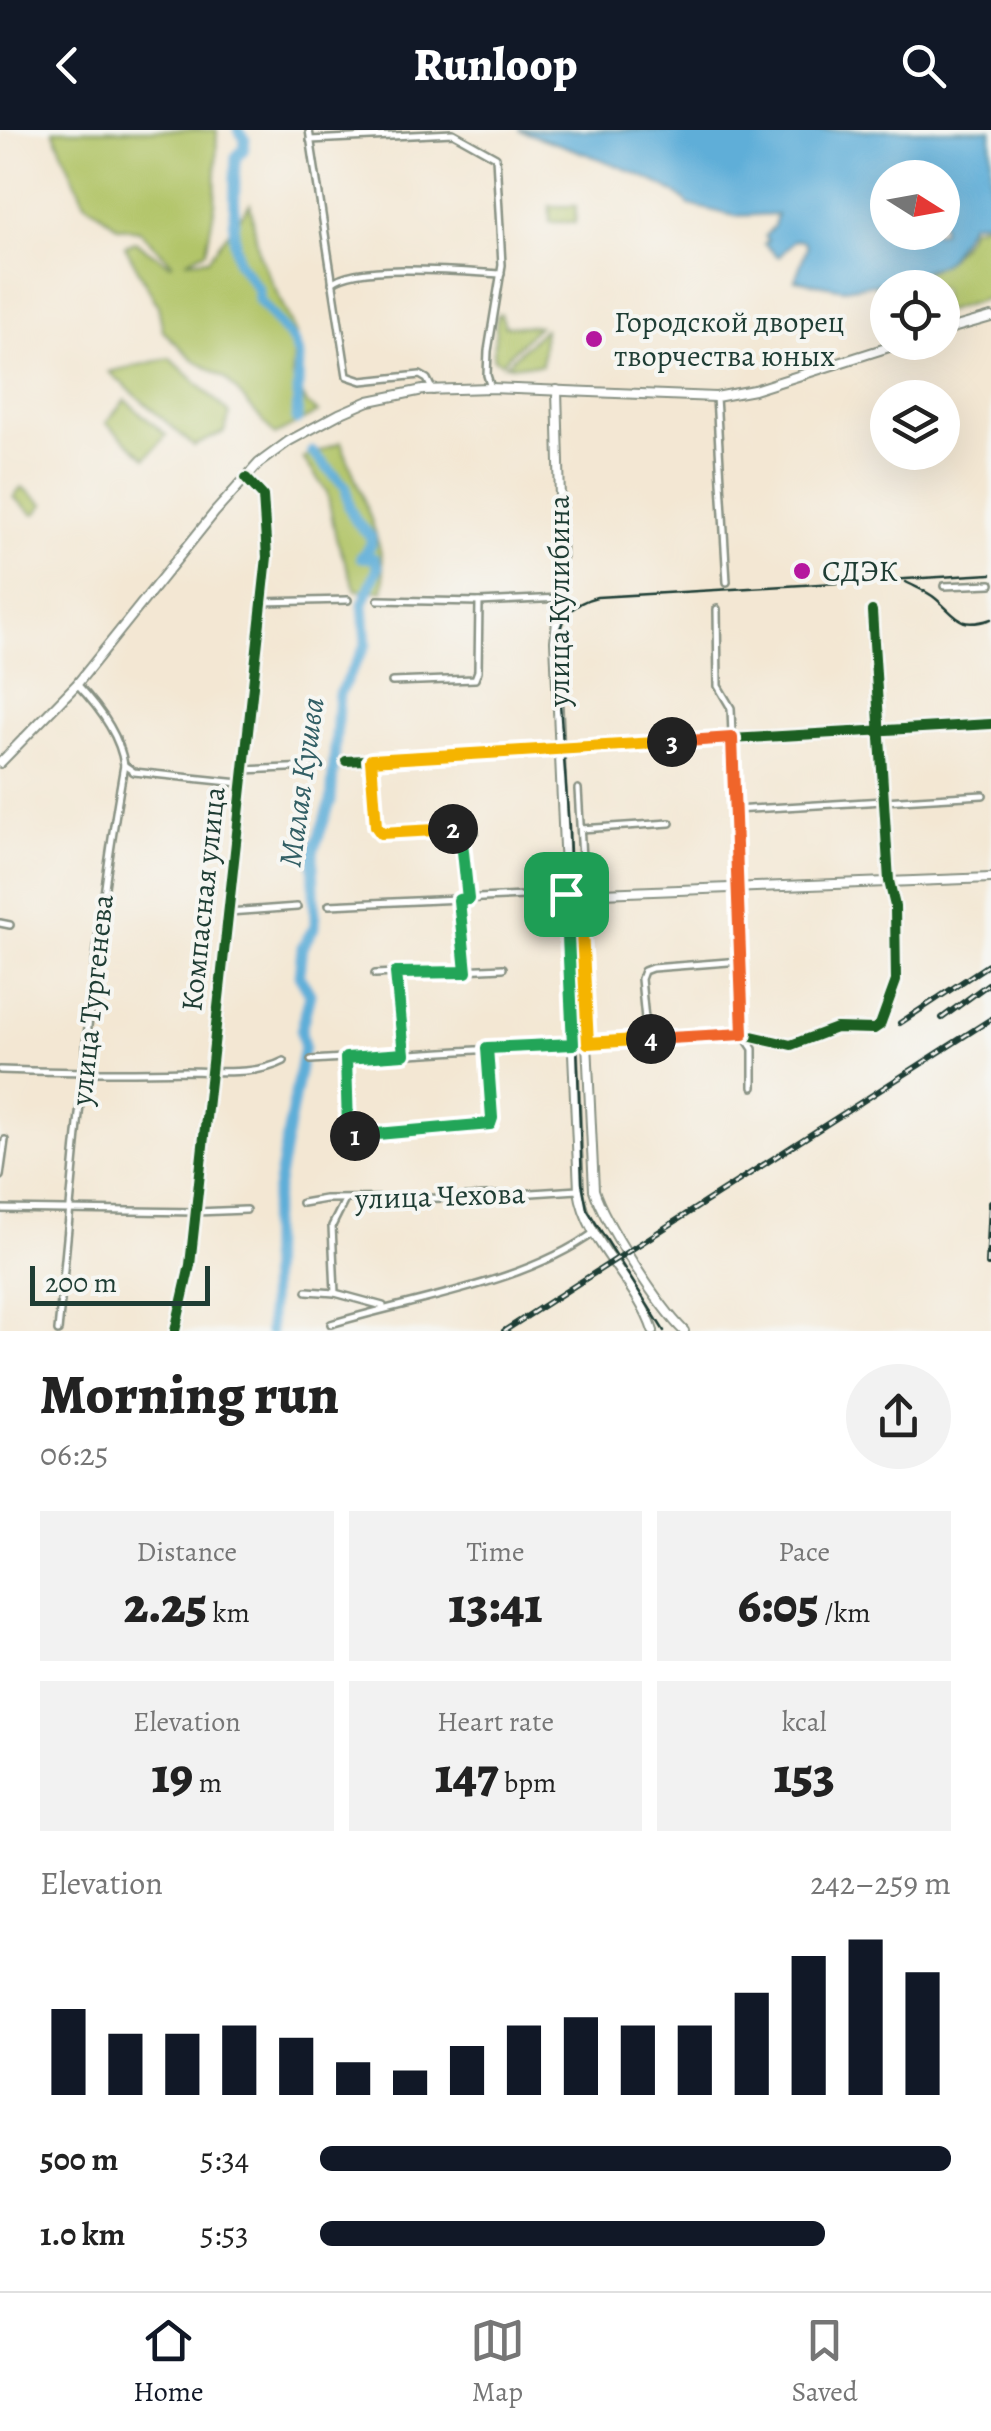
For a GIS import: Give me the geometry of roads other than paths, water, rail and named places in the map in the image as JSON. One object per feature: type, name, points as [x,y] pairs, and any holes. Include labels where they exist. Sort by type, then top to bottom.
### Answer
[{"type":"main road","points":[[960,326],[991,317]]},
{"type":"main road","points":[[0,763],[76,684],[246,478],[276,450],[330,419],[369,401],[402,392],[491,388],[716,397],[754,390],[870,353]]},
{"type":"main road","name":"улица Кулибина","points":[[557,390],[560,598],[554,642],[579,1190],[586,1215],[634,1292],[653,1331]]},
{"type":"main road","points":[[566,894],[991,878]]},
{"type":"main road","points":[[582,893],[594,1190],[602,1211],[658,1299],[684,1331]]},
{"type":"street","points":[[309,130],[338,331],[351,380],[420,375],[433,391]]},
{"type":"street","points":[[310,140],[446,133],[464,137],[491,152],[498,164],[501,274],[488,351],[491,388]]},
{"type":"street","points":[[332,283],[347,274],[441,270],[501,274]]},
{"type":"street","points":[[716,397],[727,582]]},
{"type":"street","name":"Компасная улица","points":[[176,1331],[188,1278],[196,1212],[267,557],[264,504],[260,491],[246,478]]},
{"type":"street","points":[[944,586],[991,584]]},
{"type":"street","points":[[378,600],[479,602],[560,598]]},
{"type":"street","points":[[261,602],[348,600]]},
{"type":"street","points":[[392,682],[475,679],[479,602]]},
{"type":"street","points":[[717,609],[718,686],[731,706],[743,1034],[753,1049],[753,1087]]},
{"type":"street","points":[[588,1043],[743,1034],[790,1045],[836,1028],[878,1027],[895,990],[895,906],[889,881],[872,611]]},
{"type":"street","points":[[76,684],[96,704],[122,753],[124,765],[134,772],[240,783]]},
{"type":"street","points":[[346,762],[991,724]]},
{"type":"street","points":[[371,760],[376,826],[381,833],[456,828],[461,832],[476,831]]},
{"type":"street","name":"улица Тургенева","points":[[58,1331],[103,888],[124,765]]},
{"type":"street","points":[[242,770],[310,767]]},
{"type":"street","points":[[578,788],[582,893]]},
{"type":"street","points":[[734,810],[983,795]]},
{"type":"street","points":[[581,828],[670,823]]},
{"type":"street","points":[[461,832],[468,899]]},
{"type":"street","points":[[328,905],[566,894]]},
{"type":"street","points":[[459,900],[466,972]]},
{"type":"street","points":[[228,912],[296,907]]},
{"type":"street","points":[[0,923],[10,925]]},
{"type":"street","points":[[647,1039],[641,979],[644,971],[741,961]]},
{"type":"street","points":[[375,974],[503,968]]},
{"type":"street","points":[[396,973],[404,1054]]},
{"type":"street","points":[[311,1060],[573,1044]]},
{"type":"street","points":[[346,1058],[348,1128],[354,1136],[490,1124],[487,1048]]},
{"type":"street","points":[[0,1070],[85,1074],[210,1071],[266,1068],[284,1061]]},
{"type":"street","points":[[0,1176],[5,1140]]},
{"type":"street","name":"улица Чехова","points":[[302,1203],[579,1190]]},
{"type":"street","points":[[334,1293],[332,1226],[344,1200]]},
{"type":"street","points":[[0,1209],[246,1210]]},
{"type":"street","points":[[331,1324],[527,1270],[573,1248],[595,1232]]},
{"type":"street","points":[[307,1291],[334,1293],[388,1307]]},
{"type":"water","points":[[519,130],[991,130],[991,220],[971,223],[960,240],[960,160],[870,160],[870,250],[954,250],[940,265],[925,270],[870,270],[870,285],[844,289],[795,280],[807,247],[804,241],[794,240],[779,257],[764,244],[777,214],[735,216],[689,205],[660,185]]},
{"type":"waterway","name":"Малая Кушва","points":[[238,130],[245,139],[244,149],[236,157],[235,174],[234,236],[238,262],[258,289],[259,300],[293,341],[299,356],[297,420]]},
{"type":"waterway","name":"Малая Кушва","points":[[270,1331],[271,1221],[310,994],[299,975],[302,947],[315,926],[313,852],[331,801],[339,694],[366,644],[363,604],[378,567],[374,558],[361,557],[371,545],[371,537],[356,521],[346,487],[312,452]]},
{"type":"tram line","points":[[664,1331],[587,1209],[582,1183],[569,827],[556,648],[559,629],[573,609],[597,597],[991,574]]},
{"type":"tram line","points":[[906,582],[932,596],[965,622],[991,619]]},
{"type":"railway","points":[[900,1023],[991,963]]},
{"type":"railway","points":[[942,1018],[991,982]]},
{"type":"railway","points":[[504,1331],[991,1019]]},
{"type":"railway","points":[[988,1264],[991,1202]]},
{"type":"place","name":"Городской дворец творчества юных","points":[[594,339]]},
{"type":"place","name":"СДЭК","points":[[802,571]]}]
